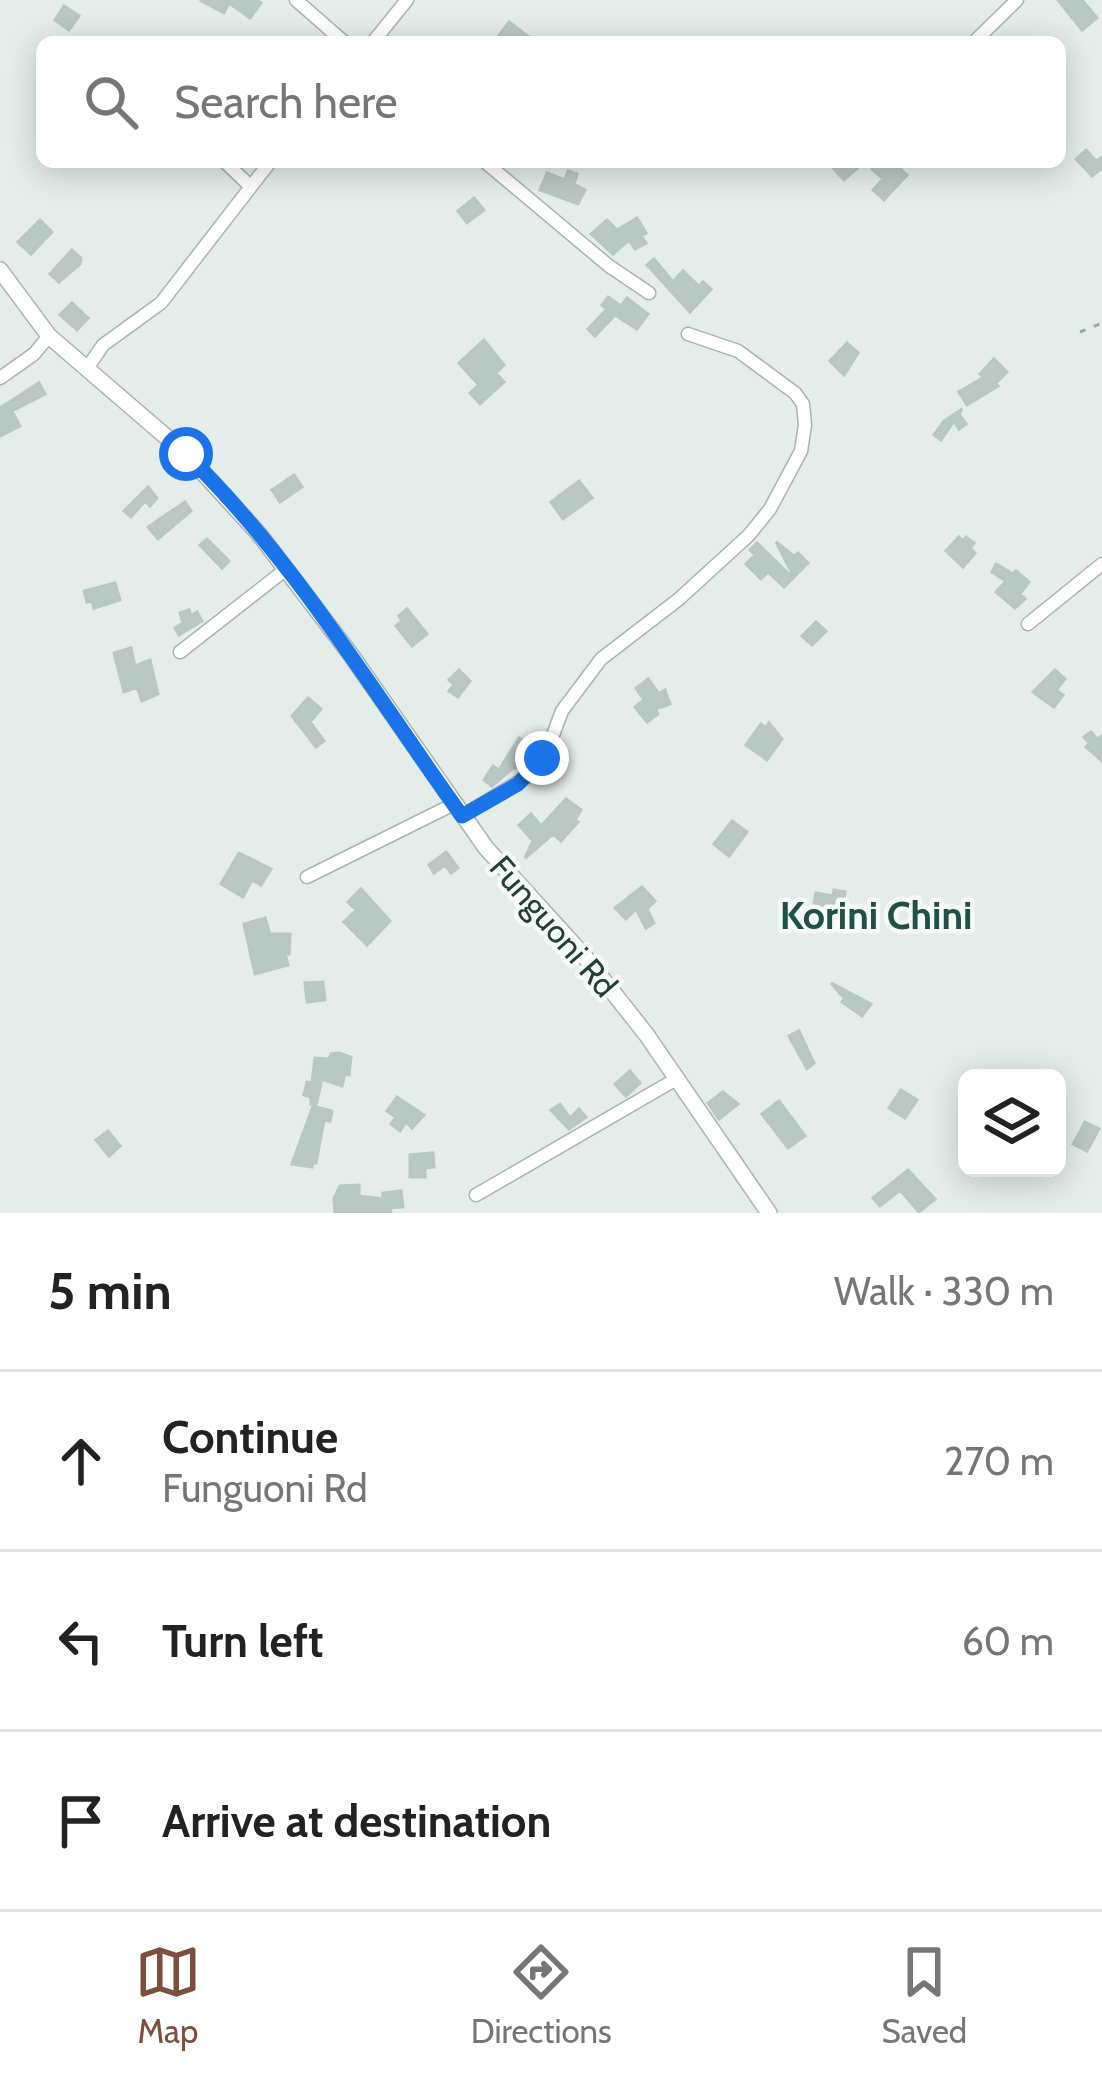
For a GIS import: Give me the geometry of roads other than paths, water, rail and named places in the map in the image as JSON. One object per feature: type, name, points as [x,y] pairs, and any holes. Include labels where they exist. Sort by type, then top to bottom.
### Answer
[{"type":"street","points":[[296,0],[337,36]]},
{"type":"street","points":[[379,36],[406,0]]},
{"type":"street","points":[[980,36],[1017,0]]},
{"type":"street","points":[[231,168],[249,185]]},
{"type":"street","points":[[88,367],[104,345],[152,311],[175,287],[264,168]]},
{"type":"street","points":[[492,168],[609,266],[650,293]]},
{"type":"street","name":"Funguoni Rd","points":[[0,270],[50,336],[221,489],[351,656],[486,848],[585,957],[678,1078],[770,1213]]},
{"type":"street","points":[[307,878],[530,775],[562,711],[601,659],[680,599],[770,509],[801,451],[806,425],[803,404],[738,351],[688,334]]},
{"type":"street","points":[[0,378],[50,336]]},
{"type":"street","points":[[1028,624],[1102,564]]},
{"type":"street","points":[[180,652],[285,570]]},
{"type":"street","points":[[476,1195],[678,1078]]},
{"type":"district","name":"Korini Chini","points":[[876,915]]}]
